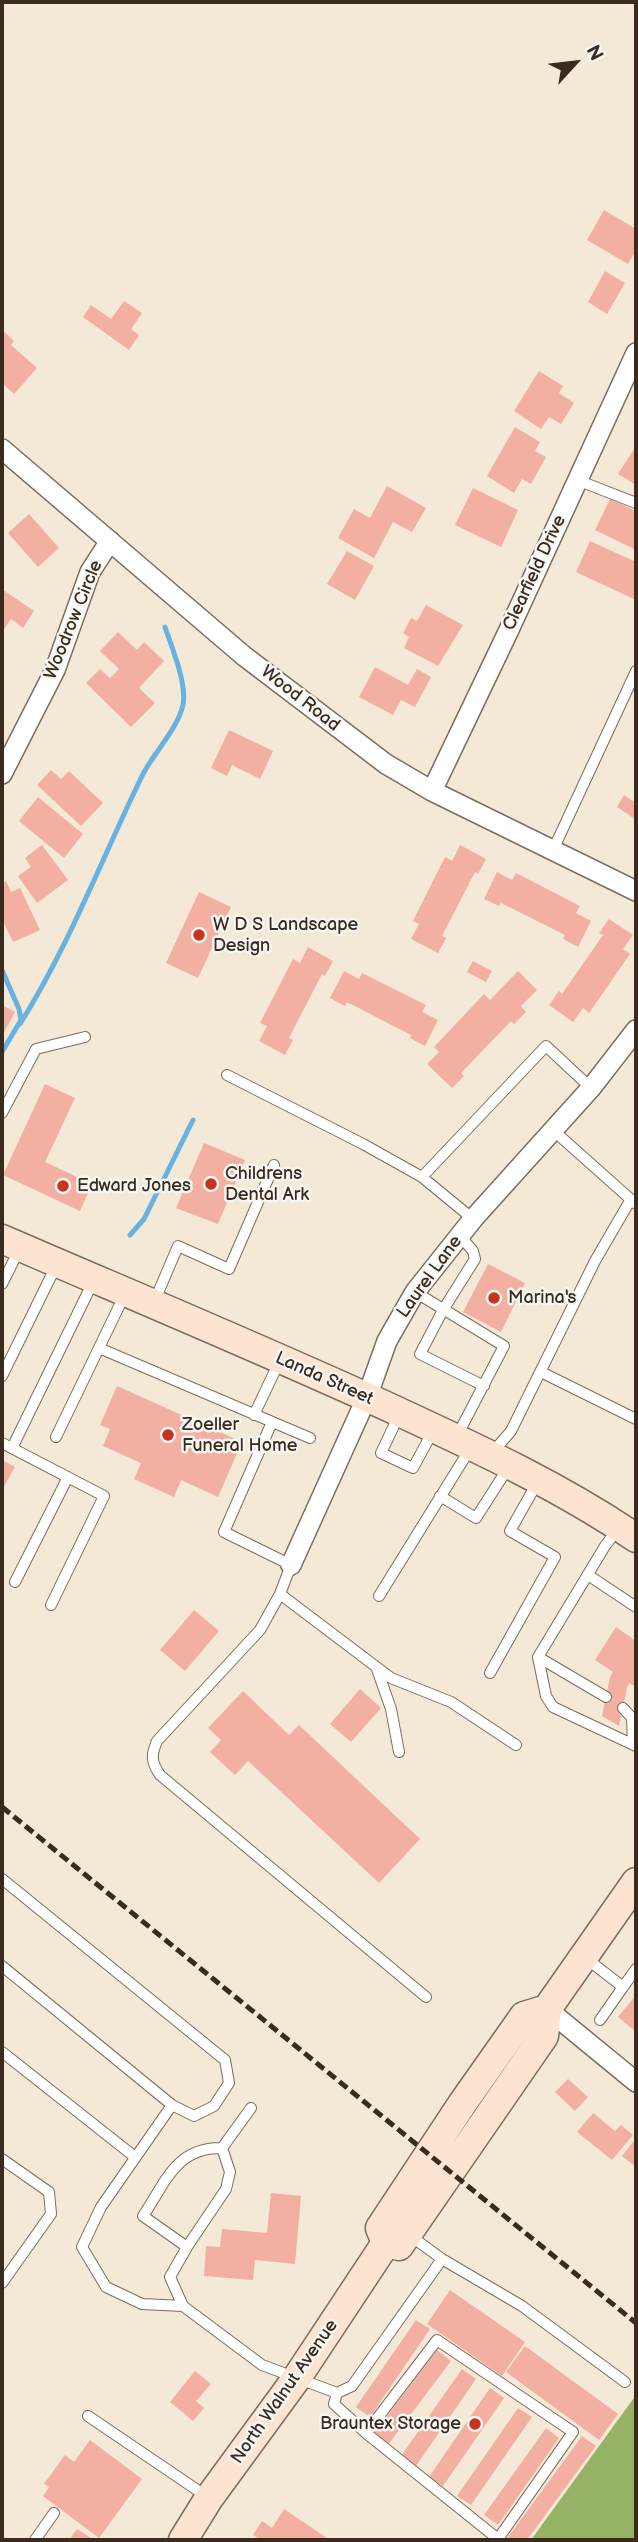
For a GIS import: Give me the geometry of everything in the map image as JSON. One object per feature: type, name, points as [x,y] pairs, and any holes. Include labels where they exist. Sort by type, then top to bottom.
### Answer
[{"type":"main road","name":"Landa Street","points":[[11,1243],[367,1397],[472,1446],[539,1480],[632,1535]]},
{"type":"main road","name":"North Walnut Avenue","points":[[183,2540],[209,2498],[397,2238],[380,2228],[462,2104],[524,2016],[547,2009],[634,1890]]},
{"type":"street","name":"Clearfield Drive","points":[[432,791],[636,353]]},
{"type":"street","name":"Wood Road","points":[[2,449],[234,647],[308,707],[386,764],[432,791],[636,891]]},
{"type":"street","name":"Woodrow Circle","points":[[2,774],[55,670],[90,572],[110,541]]},
{"type":"street","name":"Laurel Lane","points":[[291,1564],[367,1397],[387,1341],[415,1292],[473,1219],[554,1130],[636,1030]]},
{"type":"street","points":[[547,2009],[636,2082]]},
{"type":"lane","points":[[577,480],[636,503]]},
{"type":"lane","points":[[553,850],[636,671]]},
{"type":"lane","points":[[2,1114],[36,1049],[85,1037]]},
{"type":"lane","points":[[422,1177],[547,1046],[590,1088]]},
{"type":"lane","points":[[227,1075],[363,1143],[422,1177],[473,1219]]},
{"type":"lane","points":[[400,1413],[381,1453],[413,1468],[511,1431],[595,1261],[633,1201],[554,1130]]},
{"type":"lane","points":[[153,1304],[178,1246],[229,1269],[274,1165]]},
{"type":"lane","points":[[461,1237],[474,1251],[475,1259],[443,1310],[420,1354],[484,1386]]},
{"type":"lane","points":[[2,1284],[11,1243]]},
{"type":"lane","points":[[2,1376],[58,1263]]},
{"type":"lane","points":[[12,1448],[95,1279]]},
{"type":"lane","points":[[56,1437],[126,1292]]},
{"type":"lane","points":[[415,1292],[504,1346],[484,1386],[472,1446],[477,1518],[440,1496]]},
{"type":"lane","points":[[99,1348],[310,1438]]},
{"type":"lane","points":[[254,1415],[280,1359]]},
{"type":"lane","points":[[541,1373],[636,1419]]},
{"type":"lane","points":[[272,1422],[224,1532],[291,1564],[280,1594],[260,1630],[157,1741],[151,1755],[153,1766],[160,1775],[426,1997]]},
{"type":"lane","points":[[2,1443],[104,1496],[51,1605]]},
{"type":"lane","points":[[379,1597],[472,1446]]},
{"type":"lane","points":[[15,1582],[68,1477]]},
{"type":"lane","points":[[489,1673],[555,1558],[510,1531],[539,1480]]},
{"type":"lane","points":[[632,1535],[588,1575],[538,1657],[546,1696],[553,1707],[635,1745]]},
{"type":"lane","points":[[588,1575],[636,1607]]},
{"type":"lane","points":[[280,1594],[391,1678],[451,1702],[516,1745]]},
{"type":"lane","points":[[538,1657],[606,1697]]},
{"type":"lane","points":[[376,1668],[391,1709],[399,1752]]},
{"type":"lane","points":[[623,1708],[632,1718],[635,1745]]},
{"type":"lane","points":[[2,1879],[225,2060],[229,2083],[214,2106],[194,2116],[172,2105],[2,1966]]},
{"type":"lane","points":[[584,1957],[623,1987]]},
{"type":"lane","points":[[600,2020],[636,1969]]},
{"type":"lane","points":[[2,2052],[135,2157]]},
{"type":"lane","points":[[172,2105],[101,2207],[82,2247],[106,2287],[142,2304],[183,2306]]},
{"type":"lane","points":[[222,2148],[251,2108]]},
{"type":"lane","points":[[187,2246],[143,2216],[181,2159],[204,2148],[222,2148]]},
{"type":"lane","points":[[222,2148],[230,2172],[226,2189],[187,2246],[170,2277],[183,2306],[262,2365],[337,2393],[352,2386],[442,2259]]},
{"type":"lane","points":[[2,2159],[48,2192],[51,2214],[2,2283]]},
{"type":"lane","points":[[397,2238],[442,2259],[522,2306],[625,2382]]},
{"type":"lane","points":[[337,2393],[334,2404],[366,2433],[498,2539],[573,2432],[437,2340],[366,2433]]},
{"type":"lane","points":[[88,2416],[209,2498]]},
{"type":"lane","points":[[35,2540],[54,2513]]},
{"type":"green space","points":[[636,2395],[636,2540],[531,2540]]},
{"type":"building","points":[[604,210],[636,229],[636,250],[628,264],[587,240]]},
{"type":"building","points":[[605,271],[625,283],[607,314],[588,302]]},
{"type":"building","points":[[124,301],[142,313],[131,329],[139,335],[129,350],[83,317],[91,305],[111,319]]},
{"type":"building","points":[[2,330],[14,341],[11,345],[37,368],[14,394],[2,383]]},
{"type":"building","points":[[539,371],[563,386],[559,393],[574,403],[561,424],[549,417],[541,429],[514,411]]},
{"type":"building","points":[[515,427],[540,442],[535,451],[546,457],[531,484],[522,479],[514,493],[487,476]]},
{"type":"building","points":[[636,446],[636,485],[618,474]]},
{"type":"building","points":[[387,486],[426,508],[412,532],[393,522],[374,558],[338,538],[354,509],[370,518]]},
{"type":"building","points":[[473,488],[518,510],[501,547],[455,525]]},
{"type":"building","points":[[610,499],[636,511],[636,550],[595,530]]},
{"type":"building","points":[[29,514],[59,548],[38,567],[8,533]]},
{"type":"building","points":[[590,541],[636,562],[636,600],[576,572]]},
{"type":"building","points":[[347,551],[374,566],[355,600],[327,584]]},
{"type":"building","points":[[2,589],[34,611],[23,628],[11,619],[2,632]]},
{"type":"building","points":[[426,605],[463,625],[438,666],[404,648],[409,637],[403,633],[411,618],[417,621]]},
{"type":"building","points":[[118,632],[137,650],[144,642],[164,661],[139,688],[155,703],[131,727],[86,683],[100,669],[110,678],[119,669],[100,651]]},
{"type":"building","points":[[375,667],[408,685],[417,669],[431,677],[415,707],[401,700],[393,715],[359,697]]},
{"type":"building","points":[[229,730],[273,751],[260,779],[232,765],[227,776],[211,768]]},
{"type":"building","points":[[51,770],[61,779],[69,771],[103,803],[81,826],[37,785]]},
{"type":"building","points":[[624,795],[636,803],[635,819],[617,807]]},
{"type":"building","points":[[38,797],[83,834],[64,858],[19,821]]},
{"type":"building","points":[[42,845],[68,880],[37,903],[18,876],[31,867],[25,858]]},
{"type":"building","points":[[460,845],[486,859],[478,874],[475,872],[442,936],[446,938],[438,953],[411,939],[419,924],[413,921],[445,857],[452,861]]},
{"type":"building","points":[[497,872],[512,880],[516,873],[580,906],[576,913],[591,921],[578,947],[563,939],[565,935],[501,903],[499,906],[484,899]]},
{"type":"building","points":[[6,881],[11,892],[20,888],[40,930],[13,942],[2,919],[2,884]]},
{"type":"building","name":"W D S Landscape Design","points":[[199,892],[231,907],[198,978],[166,963]]},
{"type":"building","points":[[609,919],[633,935],[623,949],[630,954],[589,1013],[583,1008],[573,1022],[549,1005],[559,991],[562,994],[603,935],[599,933]]},
{"type":"building","points":[[308,947],[333,961],[325,976],[322,974],[289,1038],[293,1040],[285,1055],[259,1041],[267,1026],[260,1023],[293,959],[300,963]]},
{"type":"building","points":[[473,961],[492,971],[486,982],[467,972]]},
{"type":"building","points":[[344,971],[359,979],[362,973],[426,1005],[422,1012],[438,1020],[425,1046],[410,1038],[411,1035],[347,1002],[345,1006],[330,998]]},
{"type":"building","points":[[518,971],[537,990],[521,1006],[526,1012],[514,1024],[511,1021],[461,1073],[464,1076],[452,1088],[427,1064],[439,1052],[434,1047],[484,994],[490,1000]]},
{"type":"building","points":[[2,1005],[15,1012],[2,1036]]},
{"type":"building","points":[[45,1084],[75,1098],[45,1162],[92,1184],[80,1211],[3,1175]]},
{"type":"building","name":"Childrens Dental Ark","points":[[204,1143],[245,1160],[218,1224],[176,1208]]},
{"type":"building","name":"Marina's","points":[[488,1264],[525,1283],[501,1332],[463,1312]]},
{"type":"building","name":"Zoeller Funeral Home","points":[[117,1386],[242,1442],[218,1497],[181,1480],[174,1497],[134,1479],[141,1463],[103,1446],[110,1429],[100,1425]]},
{"type":"building","points":[[2,1460],[15,1467],[2,1490]]},
{"type":"building","points":[[194,1610],[219,1631],[185,1671],[160,1650]]},
{"type":"building","points":[[616,1627],[636,1641],[636,1687],[629,1683],[619,1726],[602,1716],[613,1672],[595,1660]]},
{"type":"building","points":[[360,1689],[381,1708],[351,1742],[330,1724]]},
{"type":"building","points":[[243,1691],[289,1735],[299,1725],[420,1839],[379,1883],[248,1761],[235,1775],[210,1752],[221,1740],[208,1728]]},
{"type":"building","points":[[636,1995],[636,2032],[618,2017]]},
{"type":"building","points":[[568,2079],[588,2097],[575,2111],[555,2092]]},
{"type":"building","points":[[593,2113],[615,2131],[621,2125],[633,2135],[612,2160],[577,2132]]},
{"type":"building","points":[[636,2138],[636,2167],[622,2156]]},
{"type":"building","points":[[271,2193],[301,2196],[295,2264],[255,2260],[253,2280],[204,2276],[206,2246],[220,2247],[222,2229],[267,2233]]},
{"type":"building","points":[[450,2290],[525,2342],[502,2376],[427,2324]]},
{"type":"building","points":[[416,2320],[430,2329],[370,2417],[356,2407]]},
{"type":"building","points":[[525,2346],[618,2414],[599,2440],[506,2372]]},
{"type":"building","points":[[437,2350],[451,2361],[387,2446],[373,2435]]},
{"type":"building","points":[[462,2369],[476,2379],[416,2466],[401,2456]]},
{"type":"building","points":[[195,2371],[211,2384],[196,2401],[204,2408],[193,2421],[170,2402]]},
{"type":"building","points":[[490,2388],[504,2398],[443,2486],[429,2477]]},
{"type":"building","points":[[518,2408],[532,2417],[471,2505],[457,2496]]},
{"type":"building","points":[[546,2428],[559,2438],[498,2525],[484,2515]]},
{"type":"building","points":[[582,2436],[596,2446],[527,2540],[506,2540]]},
{"type":"building","points":[[90,2440],[142,2479],[99,2538],[43,2496],[49,2487],[44,2484],[65,2455],[74,2462]]},
{"type":"building","points":[[284,2509],[327,2538],[261,2540],[253,2535],[262,2521],[272,2528]]},
{"type":"building","points":[[77,2529],[94,2540],[69,2540]]},
{"type":"waterway","points":[[20,1024],[70,933],[143,774],[180,714],[183,686],[165,627]]},
{"type":"waterway","points":[[2,970],[21,1020],[2,1052]]},
{"type":"waterway","points":[[130,1235],[144,1219],[193,1120]]},
{"type":"railway","points":[[2,1807],[636,2323]]},
{"type":"place","name":"W D S Landscape Design","points":[[199,935]]},
{"type":"place","name":"Childrens Dental Ark","points":[[211,1184]]},
{"type":"place","name":"Edward Jones","points":[[63,1186]]},
{"type":"place","name":"Marina's","points":[[494,1298]]},
{"type":"place","name":"Zoeller Funeral Home","points":[[168,1435]]},
{"type":"place","name":"Brauntex Storage","points":[[475,2424]]}]
